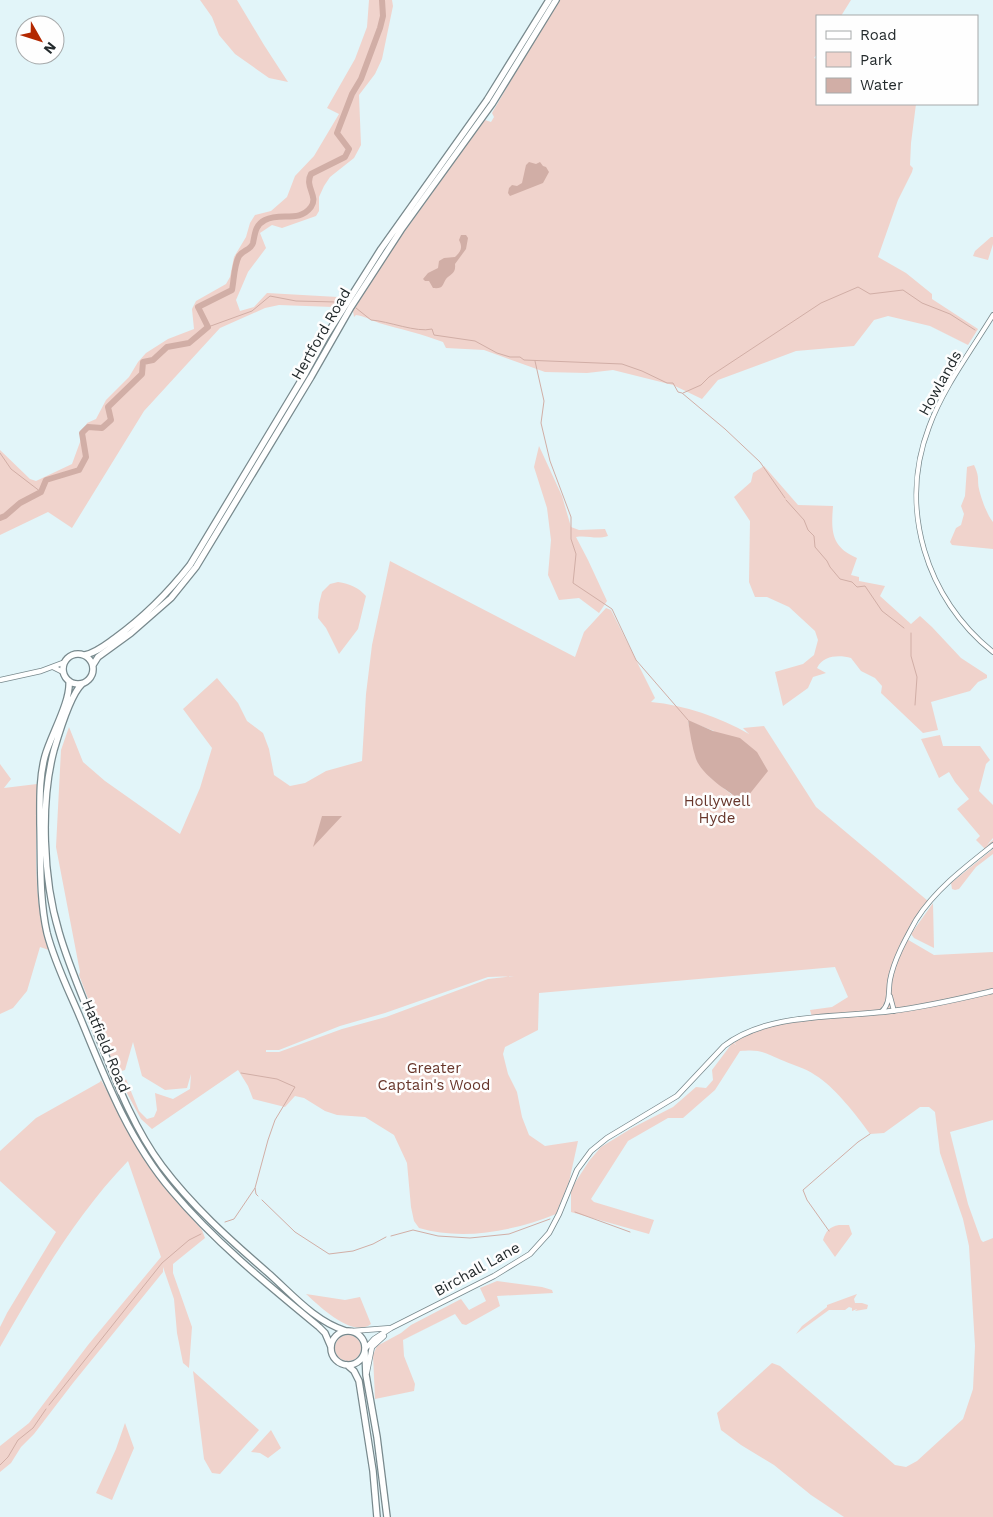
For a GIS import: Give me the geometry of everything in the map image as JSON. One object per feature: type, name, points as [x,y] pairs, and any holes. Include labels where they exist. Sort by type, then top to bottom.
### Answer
[{"type":"highway","name":"Hertford Road","points":[[85,655],[93,653],[102,647],[147,612],[178,580],[190,564],[326,336],[371,265],[487,100],[549,0]]},
{"type":"highway","name":"Hertford Road","points":[[93,665],[98,657],[131,634],[171,598],[196,567],[302,393],[353,303],[401,230],[492,104],[556,0]]},
{"type":"highway","points":[[73,655],[85,655],[93,665],[92,676],[87,682],[82,684],[69,681],[63,672],[65,662],[73,655]]},
{"type":"highway","name":"Hatfield Road","points":[[69,681],[68,692],[45,756],[41,779],[40,824],[44,917],[58,967],[105,1079],[130,1131],[167,1185],[225,1246],[320,1327],[331,1347]]},
{"type":"highway","name":"Hatfield Road","points":[[82,684],[75,692],[60,732],[49,776],[46,822],[50,889],[55,919],[64,948],[114,1077],[147,1144],[179,1186],[214,1225],[310,1310],[331,1326],[349,1331]]},
{"type":"highway","points":[[365,1350],[360,1360],[348,1364],[339,1362],[335,1358],[331,1347],[336,1336],[349,1331],[360,1336],[363,1340],[365,1350],[366,1375],[377,1437],[387,1517]]},
{"type":"highway","points":[[348,1364],[360,1380],[377,1517]]},
{"type":"main road","points":[[0,680],[53,667],[65,662]]},
{"type":"main road","points":[[53,667],[63,672]]},
{"type":"main road","name":"Birchall Lane","points":[[365,1350],[376,1337],[517,1264],[530,1254],[541,1244],[559,1214],[577,1170],[591,1152],[607,1138],[677,1096],[724,1046],[733,1040],[753,1029],[770,1024],[812,1018],[892,1011],[936,1004],[993,991]]},
{"type":"main road","points":[[366,1375],[372,1347],[390,1330]]},
{"type":"main road","name":"Birchall Lane","points":[[349,1331],[390,1330]]},
{"type":"street","name":"Howlands","points":[[993,316],[935,412],[921,452],[916,489],[917,523],[920,537],[930,570],[938,588],[968,630],[993,652]]},
{"type":"street","points":[[880,1012],[886,1006],[895,963],[921,913],[945,885],[993,845]]},
{"type":"street","points":[[889,989],[892,1011]]},
{"type":"green space","points":[[200,0],[237,0],[288,82],[269,78],[235,54],[219,35],[212,17]]},
{"type":"green space","points":[[369,0],[392,0],[393,6],[382,59],[375,74],[359,95],[361,145],[354,158],[330,177],[324,186],[319,197],[319,211],[316,216],[282,228],[272,225],[260,233],[266,248],[248,272],[236,300],[240,311],[254,307],[267,293],[338,297],[333,307],[279,305],[265,308],[220,328],[144,411],[72,528],[48,512],[0,535],[0,450],[30,479],[36,481],[72,464],[87,423],[96,419],[106,400],[129,377],[146,353],[168,339],[194,329],[192,309],[196,301],[226,284],[230,277],[234,257],[246,237],[250,223],[255,215],[271,211],[287,197],[295,176],[314,156],[339,114],[327,108],[355,59],[367,27]]},
{"type":"green space","points":[[557,0],[851,0],[842,15],[816,15],[816,55],[814,58],[816,59],[816,105],[916,105],[911,143],[910,165],[913,168],[898,200],[878,257],[906,273],[932,294],[932,299],[978,329],[968,345],[930,326],[888,316],[874,320],[854,346],[796,351],[718,380],[702,399],[673,385],[613,370],[587,373],[545,372],[484,350],[446,348],[443,342],[435,339],[379,323],[362,316],[356,315],[354,317],[353,311],[387,256],[480,126],[485,120],[491,122],[494,117],[492,113]]},
{"type":"green space","points":[[993,237],[993,244],[988,260],[973,256],[975,251]]},
{"type":"green space","points":[[539,446],[562,496],[571,527],[579,530],[605,529],[608,536],[600,538],[576,537],[607,601],[599,613],[579,598],[559,600],[548,575],[551,540],[547,508],[534,467]]},
{"type":"green space","points":[[974,465],[978,475],[981,497],[986,511],[993,522],[993,549],[952,545],[950,542],[956,528],[961,525],[964,514],[961,506],[965,496],[967,467]]},
{"type":"green space","points":[[764,466],[798,505],[833,506],[832,523],[834,537],[842,549],[857,558],[851,575],[859,577],[859,581],[885,586],[880,596],[911,624],[920,616],[961,658],[987,675],[987,678],[978,682],[970,691],[931,702],[938,730],[923,733],[881,693],[882,686],[875,678],[861,671],[851,658],[846,657],[828,658],[820,664],[817,668],[826,673],[813,677],[808,688],[783,706],[775,672],[803,664],[814,655],[818,640],[815,631],[789,607],[767,597],[755,597],[749,582],[750,521],[734,497],[751,482],[753,473]]},
{"type":"green space","points":[[390,561],[575,657],[584,632],[606,608],[611,610],[655,698],[651,702],[702,713],[726,722],[749,734],[743,728],[764,726],[816,807],[928,901],[905,938],[934,955],[993,952],[993,1120],[950,1132],[968,1204],[981,1240],[983,1242],[993,1238],[993,1517],[844,1517],[811,1495],[774,1465],[721,1430],[717,1413],[772,1363],[780,1366],[895,1465],[906,1467],[917,1461],[963,1419],[973,1389],[975,1346],[969,1246],[963,1219],[940,1153],[935,1112],[929,1107],[920,1107],[884,1133],[870,1134],[852,1110],[822,1080],[804,1069],[763,1052],[740,1051],[715,1090],[683,1118],[668,1118],[628,1141],[591,1199],[594,1202],[654,1220],[649,1234],[571,1212],[571,1189],[589,1161],[601,1147],[632,1128],[673,1107],[696,1087],[706,1088],[713,1080],[712,1070],[733,1042],[736,1045],[733,1040],[753,1029],[812,1017],[810,1010],[832,1007],[848,997],[835,967],[539,993],[538,1030],[505,1047],[503,1054],[508,1074],[517,1092],[522,1117],[529,1135],[545,1146],[578,1141],[569,1182],[556,1214],[506,1229],[471,1234],[453,1234],[419,1228],[414,1221],[411,1207],[407,1163],[394,1135],[365,1117],[337,1115],[325,1111],[304,1098],[295,1096],[285,1107],[253,1099],[248,1086],[238,1070],[152,1129],[141,1119],[122,1084],[126,1079],[139,1111],[147,1119],[154,1117],[157,1110],[155,1093],[173,1099],[190,1089],[191,1074],[187,1088],[165,1090],[142,1076],[133,1042],[125,1070],[118,1072],[79,975],[80,972],[56,847],[61,750],[69,727],[83,762],[105,781],[180,834],[200,788],[212,748],[183,709],[217,678],[238,703],[247,721],[263,733],[269,749],[274,775],[290,786],[305,783],[326,771],[362,761],[366,694],[372,645]],"holes":[[[688,721],[714,731],[732,795],[710,777],[697,761]],[[514,976],[488,979],[386,1017],[342,1029],[279,1052],[266,1052],[266,1050],[279,1050],[340,1026],[385,1013],[488,977]]]},
{"type":"green space","points":[[338,582],[354,586],[366,596],[358,629],[339,654],[326,628],[318,618],[322,592],[330,584]]},
{"type":"green space","points":[[940,735],[943,746],[980,746],[990,760],[986,764],[979,791],[993,805],[993,838],[987,845],[993,840],[993,842],[984,850],[976,840],[980,836],[957,809],[969,799],[949,772],[939,778],[921,739]]},
{"type":"green space","points":[[0,764],[11,779],[4,788],[37,784],[37,889],[43,930],[49,950],[40,947],[27,991],[13,1008],[0,1014]]},
{"type":"green space","points":[[993,849],[993,854],[976,867],[959,889],[952,889],[951,883]]},
{"type":"green space","points":[[933,903],[934,948],[914,938],[911,934]]},
{"type":"green space","points":[[101,1080],[149,1167],[202,1230],[205,1238],[173,1264],[173,1273],[192,1327],[189,1368],[183,1363],[177,1333],[174,1299],[163,1267],[163,1272],[34,1434],[21,1447],[11,1463],[0,1472],[0,1446],[29,1423],[88,1345],[161,1257],[128,1161],[91,1204],[58,1250],[0,1347],[0,1327],[56,1232],[0,1181],[0,1151],[36,1118]]},
{"type":"green space","points":[[839,1225],[849,1225],[852,1234],[835,1257],[823,1240],[828,1230]]},
{"type":"green space","points":[[497,1281],[542,1287],[552,1290],[553,1293],[497,1296],[500,1306],[466,1325],[462,1324],[455,1314],[403,1340],[404,1356],[415,1384],[414,1391],[375,1399],[373,1355],[377,1346],[401,1333],[411,1325],[461,1299],[469,1310],[486,1301],[480,1288]]},
{"type":"green space","points":[[306,1294],[345,1300],[360,1297],[371,1324],[364,1327],[355,1327],[346,1324],[336,1319]]},
{"type":"green space","points":[[857,1294],[854,1299],[855,1303],[868,1305],[867,1309],[852,1311],[852,1308],[849,1307],[845,1310],[829,1310],[796,1334],[802,1326],[827,1307],[827,1305]]},
{"type":"green space","points":[[348,1335],[357,1339],[361,1348],[357,1357],[348,1361],[339,1357],[335,1348],[339,1339]]},
{"type":"green space","points":[[193,1371],[259,1430],[220,1474],[212,1473],[204,1459]]},
{"type":"green space","points":[[125,1423],[134,1448],[112,1500],[96,1493],[116,1449]]},
{"type":"green space","points":[[271,1430],[281,1448],[268,1458],[260,1453],[251,1452]]},
{"type":"water","points":[[529,162],[536,164],[540,162],[546,167],[549,172],[543,183],[510,196],[508,193],[509,188],[512,185],[517,186],[522,183],[526,165]]},
{"type":"water","points":[[461,235],[466,235],[468,238],[466,249],[455,264],[454,272],[446,279],[442,286],[433,288],[429,281],[423,279],[428,273],[438,268],[439,261],[457,255],[461,249],[459,240]]},
{"type":"water","points":[[688,720],[713,731],[740,738],[757,752],[768,771],[744,801],[717,783],[699,765],[693,750]]},
{"type":"water","points":[[322,816],[342,816],[313,847]]},
{"type":"waterway","points":[[0,518],[20,503],[41,492],[46,480],[79,470],[86,457],[82,433],[88,427],[102,428],[111,420],[108,407],[142,374],[143,362],[153,360],[167,347],[189,343],[208,327],[198,307],[232,290],[237,260],[252,245],[259,224],[271,218],[301,215],[311,207],[313,203],[309,183],[311,174],[345,157],[349,149],[337,133],[352,94],[361,79],[380,28],[383,16],[382,0]]},
{"type":"waterway","points":[[683,393],[701,385],[709,377],[821,303],[858,287],[870,294],[903,290],[922,303],[950,314],[975,330]]},
{"type":"waterway","points":[[208,327],[252,311],[270,296],[296,301],[336,302]]},
{"type":"waterway","points":[[356,308],[371,320],[411,328],[432,329],[434,335],[475,341],[497,353],[510,357],[520,357],[524,360],[622,364],[667,383],[673,383],[678,392],[682,393],[725,429],[760,462],[785,498]]},
{"type":"waterway","points":[[535,361],[544,401],[541,423],[550,461],[571,517],[571,539],[576,554],[573,583],[612,609],[636,660],[688,720]]},
{"type":"waterway","points":[[0,453],[11,469],[41,492]]},
{"type":"waterway","points":[[786,500],[804,520],[808,530],[814,536],[815,547],[840,579],[852,582],[857,587],[865,586],[882,611],[904,628]]},
{"type":"waterway","points":[[911,633],[911,656],[917,677],[915,705]]},
{"type":"waterway","points":[[241,1073],[277,1079],[295,1087],[275,1120],[255,1188]]},
{"type":"waterway","points":[[829,1231],[807,1200],[803,1190],[858,1142],[870,1134]]},
{"type":"waterway","points":[[225,1222],[234,1219],[255,1188],[258,1196]]},
{"type":"waterway","points":[[262,1200],[295,1232],[329,1254],[353,1251],[386,1237]]},
{"type":"waterway","points":[[575,1212],[630,1232]]},
{"type":"waterway","points":[[391,1236],[413,1230],[438,1236],[470,1238],[509,1234],[550,1219]]},
{"type":"waterway","points":[[49,1405],[162,1263],[189,1240],[201,1234]]},
{"type":"waterway","points":[[0,1465],[8,1457],[18,1440],[33,1428],[46,1409]]},
{"type":"park label","name":"Hollywell Hyde","points":[[717,810]]},
{"type":"park label","name":"Greater Captain's Wood","points":[[434,1076]]}]
